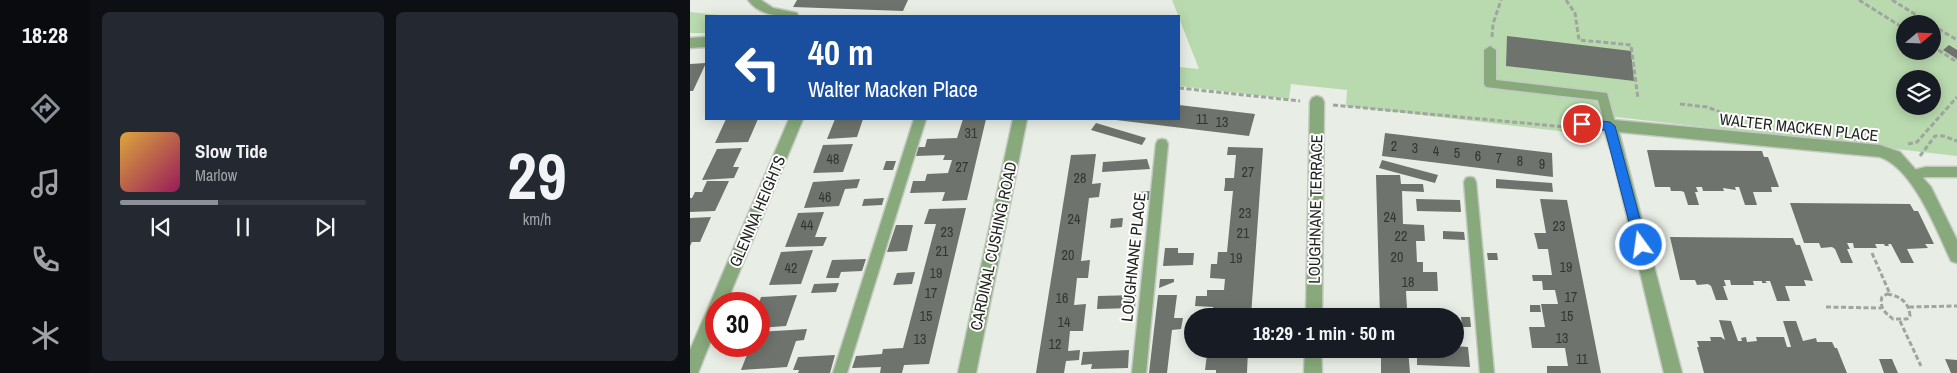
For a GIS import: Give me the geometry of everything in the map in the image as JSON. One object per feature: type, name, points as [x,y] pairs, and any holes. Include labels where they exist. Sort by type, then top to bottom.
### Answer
[{"type":"street","points":[[690,43],[705,42]]},
{"type":"street","name":"LOUGHNANE TERRACE","points":[[1314,308],[1317,102]]},
{"type":"street","name":"GLENINA HEIGHTS","points":[[723,292],[796,120]]},
{"type":"street","name":"CARDINAL CUSHING ROAD","points":[[967,373],[1020,120]]},
{"type":"street","name":"WALTER MACKEN PLACE","points":[[1582,124],[1880,151],[1895,156],[1926,192],[1957,256]]},
{"type":"street","points":[[1610,126],[1619,154],[1673,373]]},
{"type":"street","points":[[690,371],[705,335]]},
{"type":"street","points":[[1313,358],[1313,373]]},
{"type":"lane","points":[[753,0],[770,11],[788,15]]},
{"type":"lane","points":[[1490,50],[1490,84],[1603,96],[1610,126]]},
{"type":"lane","points":[[840,373],[920,120]]},
{"type":"lane","name":"LOUGHNANE PLACE","points":[[1139,373],[1162,144]]},
{"type":"lane","points":[[1909,170],[1957,172]]},
{"type":"lane","points":[[1470,182],[1487,373]]},
{"type":"path","points":[[1490,50],[1493,24],[1500,0]]},
{"type":"path","points":[[1566,0],[1571,4],[1574,11],[1579,40],[1631,45],[1638,99]]},
{"type":"path","points":[[1858,0],[1896,23]]},
{"type":"path","points":[[1892,0],[1917,15]]},
{"type":"path","points":[[1941,30],[1957,40]]},
{"type":"path","points":[[1941,52],[1957,62]]},
{"type":"path","points":[[1180,88],[1317,102],[1356,109],[1570,128],[1582,124]]},
{"type":"path","points":[[1909,170],[1914,158],[1924,153],[1926,145],[1936,136],[1943,136],[1957,141]]},
{"type":"path","points":[[1872,253],[1890,294]]},
{"type":"path","points":[[1890,294],[1901,298],[1909,307],[1910,316],[1906,320],[1893,319],[1882,308],[1880,302],[1882,297],[1890,294]]},
{"type":"path","points":[[1909,307],[1957,306]]},
{"type":"path","points":[[1826,307],[1882,308]]},
{"type":"path","points":[[1900,320],[1921,366]]},
{"type":"green space","points":[[1172,0],[1957,0],[1957,156],[1590,114],[1591,119],[1572,116],[1576,133],[1346,106],[1347,90],[1291,84],[1289,99],[1180,86],[1180,67],[1199,69],[1180,20],[1180,15],[1178,15]]},
{"type":"green space","points":[[690,12],[719,15],[705,15],[705,33],[690,33]]},
{"type":"building","points":[[797,0],[908,0],[903,11],[793,7]]},
{"type":"building","points":[[1507,36],[1631,51],[1634,81],[1506,66]]},
{"type":"building","points":[[1949,45],[1957,50],[1957,59],[1943,50]]},
{"type":"building","points":[[705,63],[693,91],[690,91],[690,64]]},
{"type":"building","points":[[1180,105],[1255,114],[1249,136],[1116,120],[1180,120]]},
{"type":"building","points":[[726,120],[758,120],[748,142],[715,143]]},
{"type":"building","points":[[835,120],[863,120],[857,137],[827,139]]},
{"type":"building","points":[[963,120],[986,120],[967,200],[942,201],[945,192],[910,193],[913,181],[925,181],[927,174],[948,173],[952,160],[943,160],[945,155],[916,156],[918,147],[925,147],[927,139],[957,138]]},
{"type":"building","points":[[1096,123],[1146,138],[1142,145],[1091,130]]},
{"type":"building","points":[[1385,133],[1552,153],[1553,177],[1382,156]]},
{"type":"building","points":[[853,144],[843,172],[813,173],[823,145]]},
{"type":"building","points":[[1228,147],[1263,148],[1252,308],[1195,306],[1196,296],[1207,296],[1207,290],[1224,290],[1225,279],[1210,278],[1211,264],[1217,264],[1218,252],[1227,252],[1233,191],[1224,191],[1225,178],[1234,178],[1236,155],[1227,155]]},
{"type":"building","points":[[742,148],[733,167],[739,167],[734,178],[702,180],[717,149]]},
{"type":"building","points":[[1647,150],[1762,151],[1764,157],[1768,157],[1779,187],[1771,187],[1772,192],[1753,192],[1757,205],[1745,205],[1739,187],[1735,187],[1736,190],[1723,188],[1724,191],[1703,191],[1702,187],[1696,187],[1698,192],[1695,192],[1699,205],[1688,205],[1684,192],[1671,191],[1670,187],[1655,187]]},
{"type":"building","points":[[1096,154],[1092,184],[1101,183],[1099,197],[1089,198],[1081,261],[1090,260],[1088,278],[1077,278],[1074,305],[1086,304],[1083,331],[1070,331],[1068,351],[1080,350],[1079,360],[1066,361],[1064,373],[1036,373],[1071,155]]},
{"type":"building","points":[[1147,159],[1150,169],[1102,172],[1103,162]]},
{"type":"building","points":[[1382,160],[1438,175],[1435,183],[1379,168]]},
{"type":"building","points":[[886,161],[896,161],[893,170],[883,170]]},
{"type":"building","points":[[1376,175],[1400,175],[1401,184],[1423,184],[1424,192],[1402,191],[1403,224],[1424,225],[1425,241],[1416,241],[1417,262],[1423,262],[1423,272],[1437,272],[1438,291],[1406,291],[1407,308],[1380,308]]},
{"type":"building","points":[[860,179],[857,188],[845,189],[839,206],[804,208],[813,182]]},
{"type":"building","points":[[1496,179],[1552,183],[1553,192],[1496,188]]},
{"type":"building","points":[[707,181],[729,181],[715,211],[690,212],[690,198],[692,198],[695,192],[702,192]]},
{"type":"building","points":[[1150,191],[1149,200],[1138,200],[1139,192]]},
{"type":"building","points":[[884,198],[882,205],[862,206],[864,199]]},
{"type":"building","points":[[1416,199],[1460,200],[1461,212],[1417,211]]},
{"type":"building","points":[[1540,199],[1567,200],[1601,373],[1547,373],[1547,366],[1568,366],[1565,348],[1532,348],[1529,327],[1545,327],[1541,304],[1558,304],[1555,290],[1543,290],[1542,281],[1533,281],[1532,275],[1552,275],[1548,249],[1538,249],[1534,233],[1546,233]]},
{"type":"building","points":[[1790,203],[1910,204],[1914,211],[1918,211],[1934,244],[1925,244],[1928,248],[1907,249],[1914,263],[1901,263],[1891,244],[1885,246],[1884,244],[1875,244],[1877,248],[1854,248],[1853,243],[1847,243],[1850,249],[1847,249],[1853,263],[1841,263],[1835,249],[1832,247],[1821,248],[1819,243],[1804,243]]},
{"type":"building","points":[[966,208],[929,364],[904,365],[902,373],[880,373],[881,367],[852,368],[856,356],[882,354],[883,349],[903,348],[936,224],[924,224],[929,209]]},
{"type":"building","points":[[824,212],[815,237],[827,237],[823,246],[785,247],[798,213]]},
{"type":"building","points":[[711,217],[700,242],[692,242],[690,246],[690,218]]},
{"type":"building","points":[[1123,218],[1122,227],[1110,228],[1111,219]]},
{"type":"building","points":[[896,225],[913,225],[907,251],[887,252]]},
{"type":"building","points":[[1443,231],[1464,232],[1465,240],[1443,239]]},
{"type":"building","points":[[1670,237],[1793,238],[1796,245],[1800,245],[1813,281],[1804,280],[1806,286],[1785,286],[1790,301],[1777,301],[1770,281],[1762,283],[1762,281],[1753,281],[1754,285],[1731,285],[1730,280],[1724,280],[1726,286],[1723,286],[1728,300],[1716,300],[1711,286],[1708,284],[1697,285],[1695,280],[1680,280]]},
{"type":"building","points":[[1165,248],[1178,248],[1178,253],[1194,253],[1193,265],[1163,266]]},
{"type":"building","points":[[813,250],[801,284],[769,285],[781,252]]},
{"type":"building","points":[[1487,253],[1497,253],[1498,260],[1488,260]]},
{"type":"building","points":[[866,259],[862,271],[841,272],[839,278],[826,278],[832,260]]},
{"type":"building","points":[[915,272],[912,284],[893,285],[897,273]]},
{"type":"building","points":[[1160,279],[1174,279],[1174,282],[1159,288]]},
{"type":"building","points":[[839,283],[836,292],[811,293],[814,284]]},
{"type":"building","points":[[797,295],[786,326],[770,327],[770,296]]},
{"type":"building","points":[[1136,295],[1135,308],[1097,309],[1098,296]]},
{"type":"building","points":[[1158,295],[1177,295],[1174,318],[1183,318],[1181,329],[1172,330],[1167,373],[1149,373]]},
{"type":"building","points":[[1530,305],[1540,305],[1541,312],[1530,312]]},
{"type":"building","points":[[1464,317],[1470,317],[1471,327],[1464,327]]},
{"type":"building","points":[[1719,320],[1731,321],[1738,341],[1742,341],[1741,338],[1746,337],[1747,342],[1757,341],[1756,337],[1784,337],[1787,347],[1791,347],[1783,321],[1796,321],[1803,341],[1816,338],[1817,342],[1832,342],[1835,348],[1837,348],[1847,373],[1704,373],[1697,341],[1711,341],[1710,337],[1721,337],[1725,340]]},
{"type":"building","points":[[807,329],[804,340],[796,341],[787,367],[741,370],[746,357],[770,357],[770,331]]},
{"type":"building","points":[[1464,347],[1468,347],[1470,367],[1417,365],[1417,358],[1464,358]]},
{"type":"building","points":[[1129,350],[1128,368],[1091,369],[1092,364],[1081,365],[1083,352]]},
{"type":"building","points":[[835,355],[830,373],[798,373],[799,370],[793,370],[798,357]]},
{"type":"building","points":[[1206,358],[1248,358],[1247,373],[1216,373],[1216,370],[1205,370]]},
{"type":"building","points":[[1381,358],[1409,358],[1410,373],[1381,373]]},
{"type":"building","points":[[1879,359],[1892,359],[1898,373],[1884,373]]},
{"type":"building","points":[[1945,359],[1957,360],[1957,373],[1951,373]]},
{"type":"route","points":[[1582,124],[1610,126],[1619,154],[1641,245]]}]
